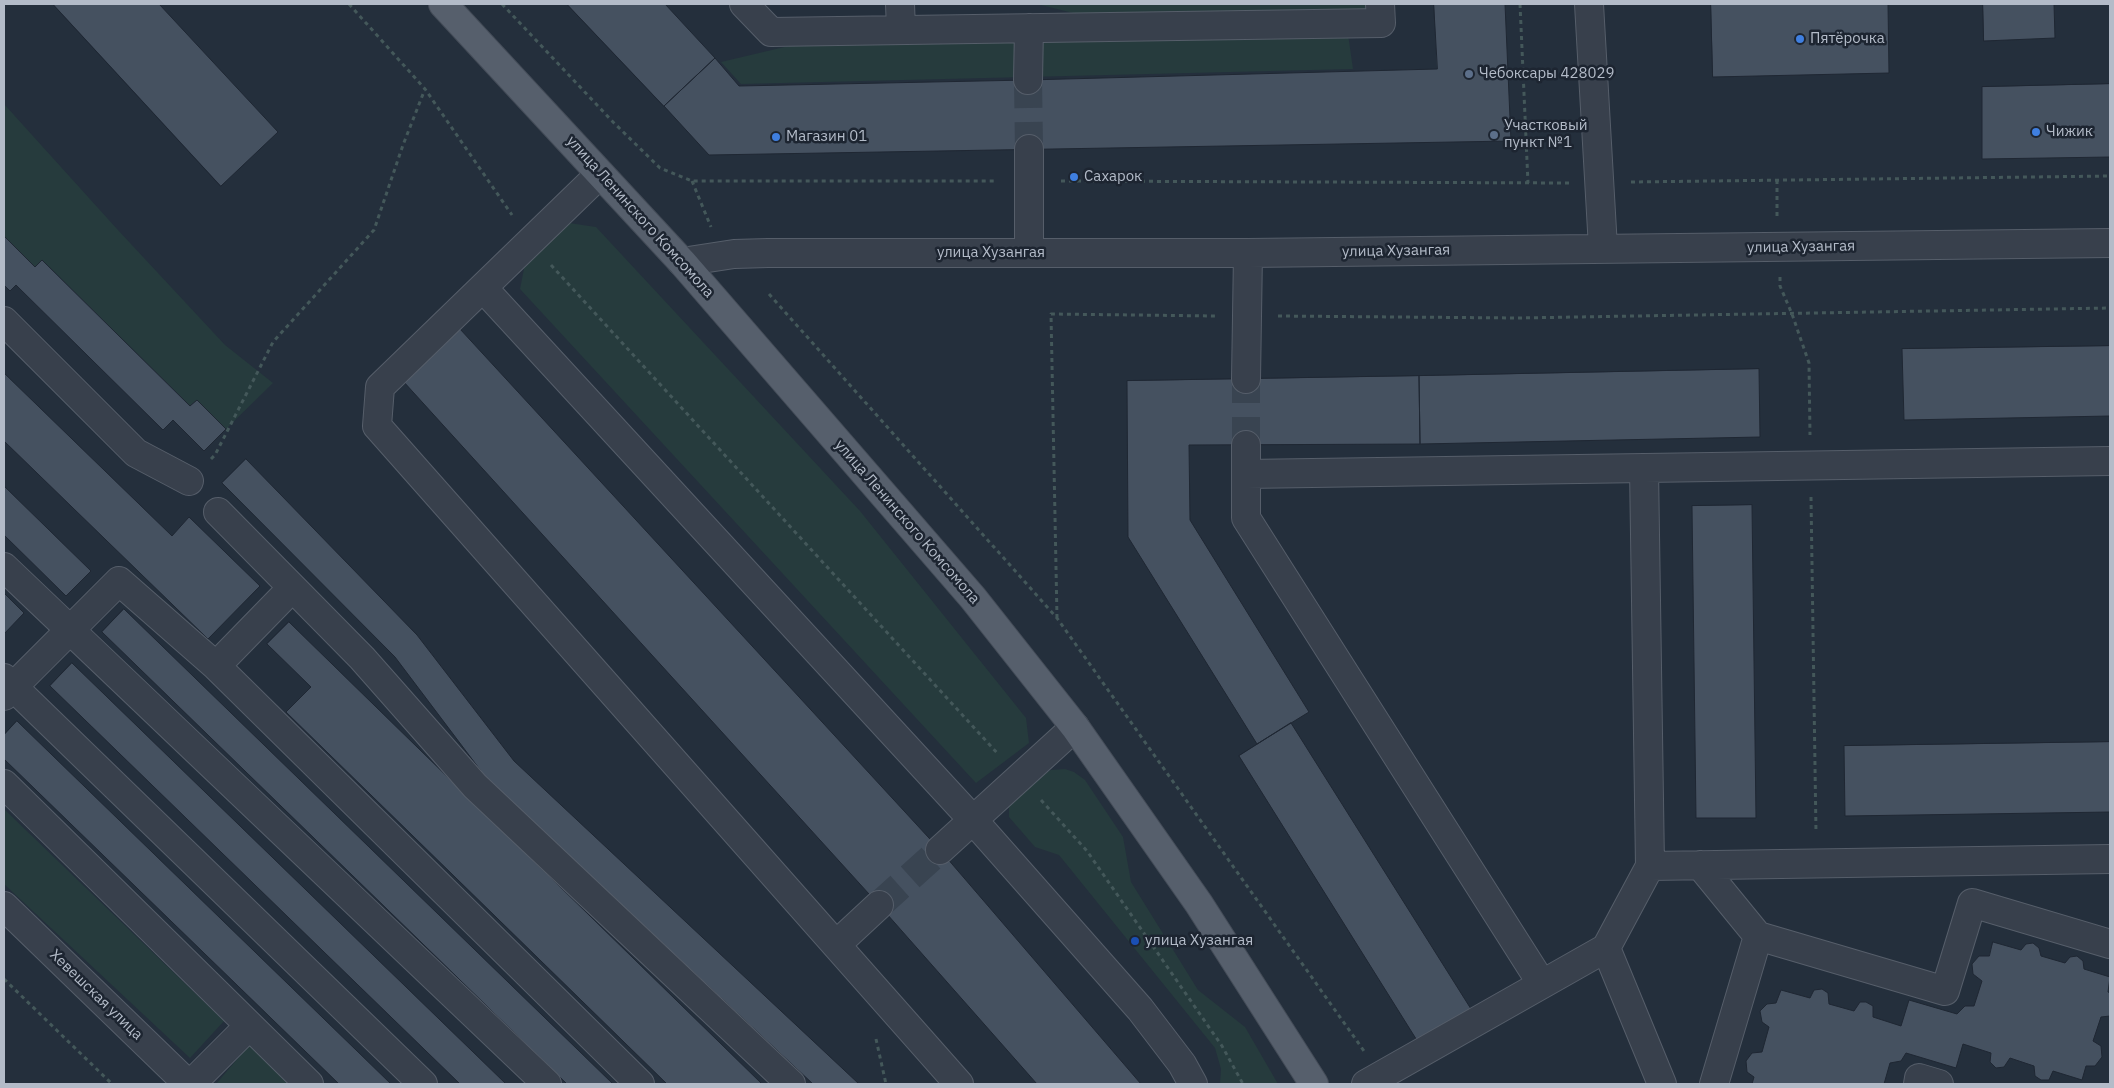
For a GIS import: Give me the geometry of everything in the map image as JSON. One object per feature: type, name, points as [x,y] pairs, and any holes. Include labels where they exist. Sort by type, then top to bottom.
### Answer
[{"type":"main road","name":"улица Ленинского Комсомола","points":[[443,4],[682,262],[973,598],[1075,727],[1199,904],[1314,1084]]},
{"type":"street","points":[[744,4],[771,32],[901,17],[1029,28],[1381,23],[1380,4]]},
{"type":"street","points":[[1589,4],[1603,248]]},
{"type":"street","points":[[1028,80],[1029,28]]},
{"type":"street","points":[[1029,149],[1029,253]]},
{"type":"street","points":[[600,174],[380,387],[377,426],[959,1084]]},
{"type":"street","name":"улица Хузангая","points":[[682,262],[734,254],[1248,253],[2110,243]]},
{"type":"street","points":[[1246,379],[1248,253]]},
{"type":"street","points":[[483,288],[973,820],[1140,1008],[1182,1064],[1194,1084]]},
{"type":"street","points":[[4,321],[136,453],[189,481]]},
{"type":"street","points":[[1246,445],[1246,518],[1542,984]]},
{"type":"street","points":[[1246,474],[2110,461]]},
{"type":"street","points":[[1374,1080],[1606,948],[1650,866],[1644,468]]},
{"type":"street","points":[[218,512],[362,658],[475,786],[791,1084]]},
{"type":"street","points":[[4,568],[547,1084]]},
{"type":"street","points":[[423,1084],[7,687],[119,581],[216,666],[640,1084]]},
{"type":"street","points":[[216,666],[292,588]]},
{"type":"street","points":[[940,850],[1075,727]]},
{"type":"street","points":[[4,784],[309,1084]]},
{"type":"street","points":[[1650,866],[2110,859]]},
{"type":"street","points":[[1700,866],[1758,936],[1945,991],[1972,903],[1971,861]]},
{"type":"street","points":[[1972,903],[2110,944]]},
{"type":"street","points":[[837,944],[879,905]]},
{"type":"street","name":"Хевешская улица","points":[[4,906],[189,1084]]},
{"type":"street","points":[[1714,1084],[1758,936]]},
{"type":"street","points":[[1606,948],[1662,1084]]},
{"type":"street","points":[[189,1084],[249,1026]]},
{"type":"street","points":[[1918,1084],[1919,1078],[1939,1084]]},
{"type":"path","points":[[349,4],[425,89],[530,241],[1087,851],[1222,1046],[1243,1084]]},
{"type":"path","points":[[502,4],[613,122],[660,168],[692,181],[1528,183],[2110,176]]},
{"type":"path","points":[[1520,4],[1528,183]]},
{"type":"path","points":[[189,481],[215,456],[274,342],[374,230],[402,145],[425,89]]},
{"type":"path","points":[[1777,180],[1780,286],[1809,363],[1816,864]]},
{"type":"path","points":[[692,181],[712,228]]},
{"type":"path","points":[[769,294],[1057,618],[1374,1080]]},
{"type":"path","points":[[1057,618],[1051,314],[1517,318],[2110,308]]},
{"type":"path","points":[[4,980],[112,1084]]},
{"type":"green space","points":[[1037,4],[1373,4],[1374,17],[1089,17]]},
{"type":"green space","points":[[1347,27],[1353,69],[741,84],[721,62],[793,45]]},
{"type":"green space","points":[[4,104],[225,345],[273,383],[226,429],[197,400],[190,406],[42,260],[35,267],[4,236]]},
{"type":"green space","points":[[569,223],[596,227],[860,511],[1026,718],[1029,743],[976,783],[520,289],[525,264]]},
{"type":"green space","points":[[1065,769],[1074,772],[1085,780],[1123,837],[1131,882],[1198,990],[1245,1027],[1278,1084],[1220,1084],[1221,1069],[1215,1048],[1059,855],[1035,847],[1009,817],[1009,804],[1025,783],[1051,770]]},
{"type":"green space","points":[[4,809],[224,1021],[190,1058],[4,884]]},
{"type":"green space","points":[[250,1044],[288,1084],[216,1084]]},
{"type":"building","points":[[53,4],[159,4],[278,132],[221,186]]},
{"type":"building","points":[[567,4],[665,4],[715,58],[664,106]]},
{"type":"building","points":[[1434,4],[1505,4],[1511,141],[709,155],[664,106],[715,58],[739,86],[1437,69]]},
{"type":"building","name":"Пятёрочка","points":[[1711,4],[1888,4],[1889,73],[1713,77]]},
{"type":"building","points":[[1983,4],[2054,4],[2055,38],[1984,41]]},
{"type":"building","points":[[2110,84],[2110,157],[1982,159],[1982,87]]},
{"type":"building","points":[[4,236],[35,267],[42,260],[190,406],[197,400],[226,429],[204,451],[173,420],[163,430],[16,285],[10,291],[4,285]]},
{"type":"building","points":[[460,329],[940,850],[1141,1084],[1037,1084],[879,905],[403,381]]},
{"type":"building","points":[[2110,346],[2110,416],[1904,420],[1902,349]]},
{"type":"building","points":[[1759,369],[1760,437],[1420,444],[1419,376]]},
{"type":"building","points":[[4,373],[172,536],[189,517],[260,586],[208,639],[4,441]]},
{"type":"building","points":[[1419,376],[1420,444],[1189,445],[1190,520],[1309,712],[1257,744],[1128,537],[1127,381]]},
{"type":"building","points":[[246,459],[417,635],[514,761],[859,1084],[813,1084],[487,779],[395,657],[222,483]]},
{"type":"building","points":[[4,486],[91,571],[66,596],[4,535]]},
{"type":"building","points":[[1752,505],[1756,818],[1696,818],[1692,506]]},
{"type":"building","points":[[4,593],[24,613],[4,634]]},
{"type":"building","points":[[124,609],[613,1084],[567,1084],[102,632]]},
{"type":"building","points":[[289,622],[762,1084],[667,1084],[286,712],[311,687],[267,644]]},
{"type":"building","points":[[72,663],[506,1084],[460,1084],[50,686]]},
{"type":"building","points":[[17,721],[391,1084],[339,1084],[4,759],[4,735]]},
{"type":"building","points":[[1291,723],[1471,1009],[1418,1042],[1239,756]]},
{"type":"building","points":[[2110,742],[2110,812],[1845,816],[1844,746]]},
{"type":"building","points":[[1993,942],[2021,950],[2026,944],[2033,943],[2039,948],[2041,956],[2065,963],[2070,957],[2077,956],[2083,961],[2084,969],[2110,977],[2108,992],[2110,993],[2110,1016],[2101,1017],[2093,1041],[2101,1046],[2102,1057],[2095,1066],[2086,1066],[2082,1080],[2053,1071],[2049,1080],[2041,1080],[2035,1076],[2034,1066],[2010,1058],[2004,1067],[1996,1068],[1990,1062],[1991,1053],[1963,1044],[1956,1068],[1906,1053],[1901,1061],[1890,1063],[1884,1084],[1752,1084],[1754,1077],[1747,1072],[1746,1061],[1752,1053],[1762,1052],[1769,1027],[1762,1022],[1760,1011],[1767,1004],[1776,1003],[1781,990],[1810,998],[1814,990],[1822,989],[1828,993],[1829,1004],[1854,1011],[1860,1002],[1866,1002],[1873,1006],[1873,1017],[1901,1026],[1909,1000],[1957,1014],[1965,1006],[1974,1006],[1982,981],[1973,974],[1972,964],[1979,956],[1989,956]]},
{"type":"tunnel","points":[[1028,80],[1029,149]]},
{"type":"tunnel","points":[[1246,379],[1246,445]]},
{"type":"tunnel","points":[[879,905],[940,850]]},
{"type":"place","name":"Пятёрочка","points":[[1800,39]]},
{"type":"place","name":"Чебоксары 428029","points":[[1469,74]]},
{"type":"place","name":"Чижик","points":[[2036,132]]},
{"type":"place","name":"Участковый пункт №1","points":[[1494,135]]},
{"type":"place","name":"Магазин 01","points":[[776,137]]},
{"type":"place","name":"Сахарок","points":[[1074,177]]},
{"type":"place","name":"улица Хузангая","points":[[1135,941]]}]
